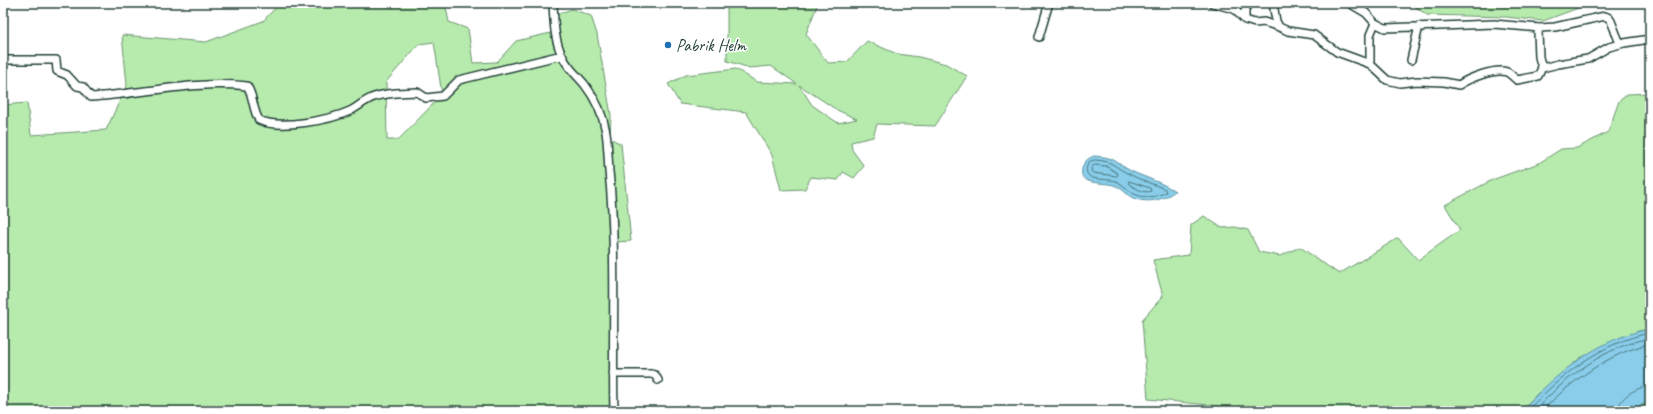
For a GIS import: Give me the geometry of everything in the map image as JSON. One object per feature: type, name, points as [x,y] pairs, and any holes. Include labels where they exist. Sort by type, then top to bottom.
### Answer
[{"type":"street","points":[[554,3],[556,36],[562,55],[593,98],[600,111],[606,131],[612,196],[614,258],[614,411]]},
{"type":"street","points":[[1039,37],[1049,3]]},
{"type":"street","points":[[1212,3],[1234,9],[1245,20],[1255,24],[1264,22],[1288,31],[1314,35],[1337,52],[1370,64],[1387,80],[1400,83],[1417,81],[1444,82],[1459,85],[1468,78],[1499,72],[1508,72],[1517,80],[1538,76],[1542,68],[1539,57],[1538,32],[1540,28]]},
{"type":"street","points":[[1245,20],[1245,11],[1248,3]]},
{"type":"street","points":[[1274,3],[1276,21],[1279,27]]},
{"type":"street","points":[[1349,3],[1366,13],[1375,23],[1385,28],[1494,24],[1555,28],[1605,16],[1611,21],[1617,38],[1624,43]]},
{"type":"street","points":[[1370,64],[1370,35],[1375,23]]},
{"type":"street","points":[[1410,60],[1419,26]]},
{"type":"street","points":[[1542,68],[1588,59],[1609,47],[1650,38]]},
{"type":"street","points":[[3,60],[56,60],[57,71],[67,75],[77,86],[83,87],[91,97],[193,87],[247,86],[251,92],[254,113],[259,120],[278,125],[315,122],[349,111],[372,98],[384,94],[417,92],[426,98],[443,96],[459,80],[562,55]]},
{"type":"street","points":[[613,374],[651,374],[658,380]]},
{"type":"green space","points":[[280,3],[445,3],[449,22],[468,29],[473,63],[497,62],[516,41],[555,32],[554,15],[572,9],[591,16],[597,34],[611,115],[610,138],[621,144],[631,241],[615,242],[611,411],[3,411],[3,105],[27,103],[31,135],[106,130],[127,85],[122,35],[206,42],[263,21]],"holes":[[[434,42],[442,95],[398,140],[387,140],[386,82],[419,44]]]},
{"type":"green space","points":[[737,3],[818,3],[806,34],[828,63],[847,62],[867,41],[897,54],[919,57],[946,64],[967,76],[935,126],[877,124],[873,137],[851,142],[852,150],[864,166],[854,178],[843,172],[838,180],[811,177],[805,189],[781,190],[772,155],[746,112],[680,104],[668,84],[686,75],[736,69],[757,82],[797,84],[771,66],[750,68],[727,61],[727,8],[737,7]],"holes":[[[799,85],[837,110],[857,119],[838,123],[812,105]]]},
{"type":"green space","points":[[1410,3],[1592,3],[1543,21],[1506,17],[1427,15]]},
{"type":"green space","points":[[1650,93],[1650,329],[1638,331],[1580,358],[1537,394],[1521,411],[1270,411],[1148,399],[1142,320],[1163,296],[1153,260],[1189,255],[1191,225],[1204,216],[1222,228],[1235,227],[1248,230],[1259,252],[1280,256],[1300,247],[1339,274],[1398,238],[1418,260],[1460,230],[1445,205],[1492,180],[1539,163],[1561,149],[1577,148],[1608,132],[1619,101],[1628,94]]},
{"type":"green space","points":[[1650,401],[1650,411],[1629,411]]},
{"type":"water","points":[[1094,156],[1114,160],[1131,171],[1175,191],[1165,197],[1148,201],[1131,197],[1116,186],[1088,181],[1084,179],[1082,175],[1082,169],[1086,161]]},
{"type":"water","points":[[1650,329],[1650,401],[1629,411],[1521,411],[1563,371],[1596,349],[1613,340]]},
{"type":"place","name":"Pabrik Helm","points":[[668,45]]}]
